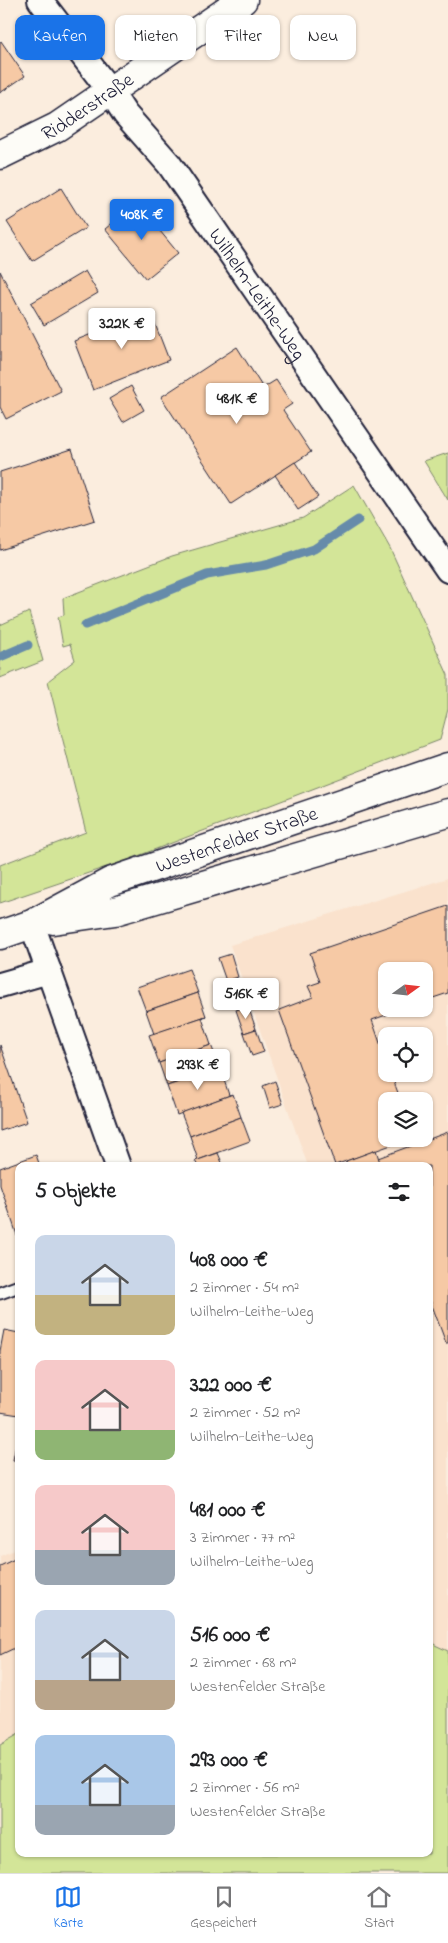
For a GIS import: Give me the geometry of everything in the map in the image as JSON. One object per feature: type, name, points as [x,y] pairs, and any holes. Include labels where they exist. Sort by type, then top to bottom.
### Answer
[{"type":"street","name":"Wilhelm-Leithe-Weg","points":[[40,0],[110,91],[125,114],[169,164],[448,570]]},
{"type":"street","name":"Ridderstraße","points":[[0,155],[57,127],[243,0]]},
{"type":"street","name":"Westenfelder Straße","points":[[32,924],[110,882],[448,767]]},
{"type":"street","name":"Westenfelder Straße","points":[[0,934],[32,924],[115,911],[448,813]]},
{"type":"street","points":[[32,924],[117,1162]]},
{"type":"street","points":[[0,985],[49,971]]},
{"type":"lane","points":[[0,1293],[15,1287]]},
{"type":"shaded area","points":[[448,878],[448,1651],[435,1645],[433,1641],[433,1162],[307,1162],[230,945]]},
{"type":"shaded area","points":[[15,1550],[15,1736],[0,1745],[0,1556]]},
{"type":"green space","points":[[448,453],[448,500],[424,461]]},
{"type":"green space","points":[[354,485],[390,548],[448,675],[448,709],[440,740],[130,859],[0,903],[0,865],[86,832],[48,681],[75,660],[70,644],[63,646],[58,617],[64,615],[63,598],[172,556],[303,518]]},
{"type":"green space","points":[[29,612],[43,661],[0,678],[0,625]]},
{"type":"green space","points":[[433,1641],[435,1645],[448,1651],[448,1873],[0,1873],[0,1745],[15,1736],[15,1857],[433,1857]]},
{"type":"building","points":[[0,42],[25,76],[0,93]]},
{"type":"building","points":[[61,188],[86,228],[32,261],[7,222]]},
{"type":"building","points":[[137,203],[178,253],[146,279],[105,229]]},
{"type":"building","points":[[0,271],[61,391],[6,419],[0,407]]},
{"type":"building","points":[[85,271],[98,293],[44,325],[31,303]]},
{"type":"building","points":[[150,311],[169,360],[93,390],[74,341]]},
{"type":"building","points":[[237,347],[263,388],[276,380],[292,404],[283,410],[311,452],[231,504],[161,397]]},
{"type":"building","points":[[131,386],[144,410],[123,422],[109,399]]},
{"type":"building","points":[[72,449],[95,520],[0,550],[0,472]]},
{"type":"building","points":[[295,462],[318,497],[298,510],[275,475]]},
{"type":"building","points":[[448,906],[448,993],[433,998],[433,962],[378,962],[378,1018],[372,1020],[378,1037],[378,1082],[394,1082],[398,1092],[378,1092],[378,1147],[386,1147],[343,1162],[334,1162],[279,1010],[313,997],[308,986],[320,982],[310,953]]},
{"type":"building","points":[[231,954],[238,977],[226,981],[218,958]]},
{"type":"building","points":[[189,969],[198,993],[146,1011],[137,987]]},
{"type":"building","points":[[198,993],[206,1016],[154,1034],[146,1011]]},
{"type":"building","points":[[248,1006],[256,1029],[244,1033],[236,1010]]},
{"type":"building","points":[[206,1016],[202,1018],[211,1045],[159,1063],[149,1035]]},
{"type":"building","points":[[256,1029],[264,1052],[252,1056],[244,1033]]},
{"type":"building","points":[[0,1045],[27,1122],[0,1131]]},
{"type":"building","points":[[211,1045],[220,1068],[167,1086],[159,1063]]},
{"type":"building","points":[[220,1068],[229,1095],[233,1094],[177,1115],[167,1086]]},
{"type":"building","points":[[275,1081],[283,1104],[270,1108],[263,1086]]},
{"type":"building","points":[[233,1094],[241,1117],[190,1136],[181,1113]]},
{"type":"building","points":[[241,1117],[250,1141],[198,1160],[190,1136]]},
{"type":"building","points":[[448,1132],[448,1343],[446,1343],[433,1308],[433,1162],[380,1162],[378,1158],[408,1147],[433,1147],[433,1138]]},
{"type":"building","points":[[376,1150],[380,1162],[346,1162]]},
{"type":"building","points":[[218,1153],[222,1162],[196,1162]]},
{"type":"building","points":[[36,1155],[39,1162],[17,1162]]},
{"type":"building","points":[[15,1163],[15,1229],[0,1185],[0,1168]]},
{"type":"building","points":[[4,1330],[15,1332],[15,1414],[0,1412],[0,1351]]},
{"type":"building","points":[[15,1559],[15,1648],[0,1655],[0,1566]]},
{"type":"waterway","points":[[85,625],[207,575],[266,565],[314,549],[358,520]]},
{"type":"waterway","points":[[0,657],[28,645]]}]
